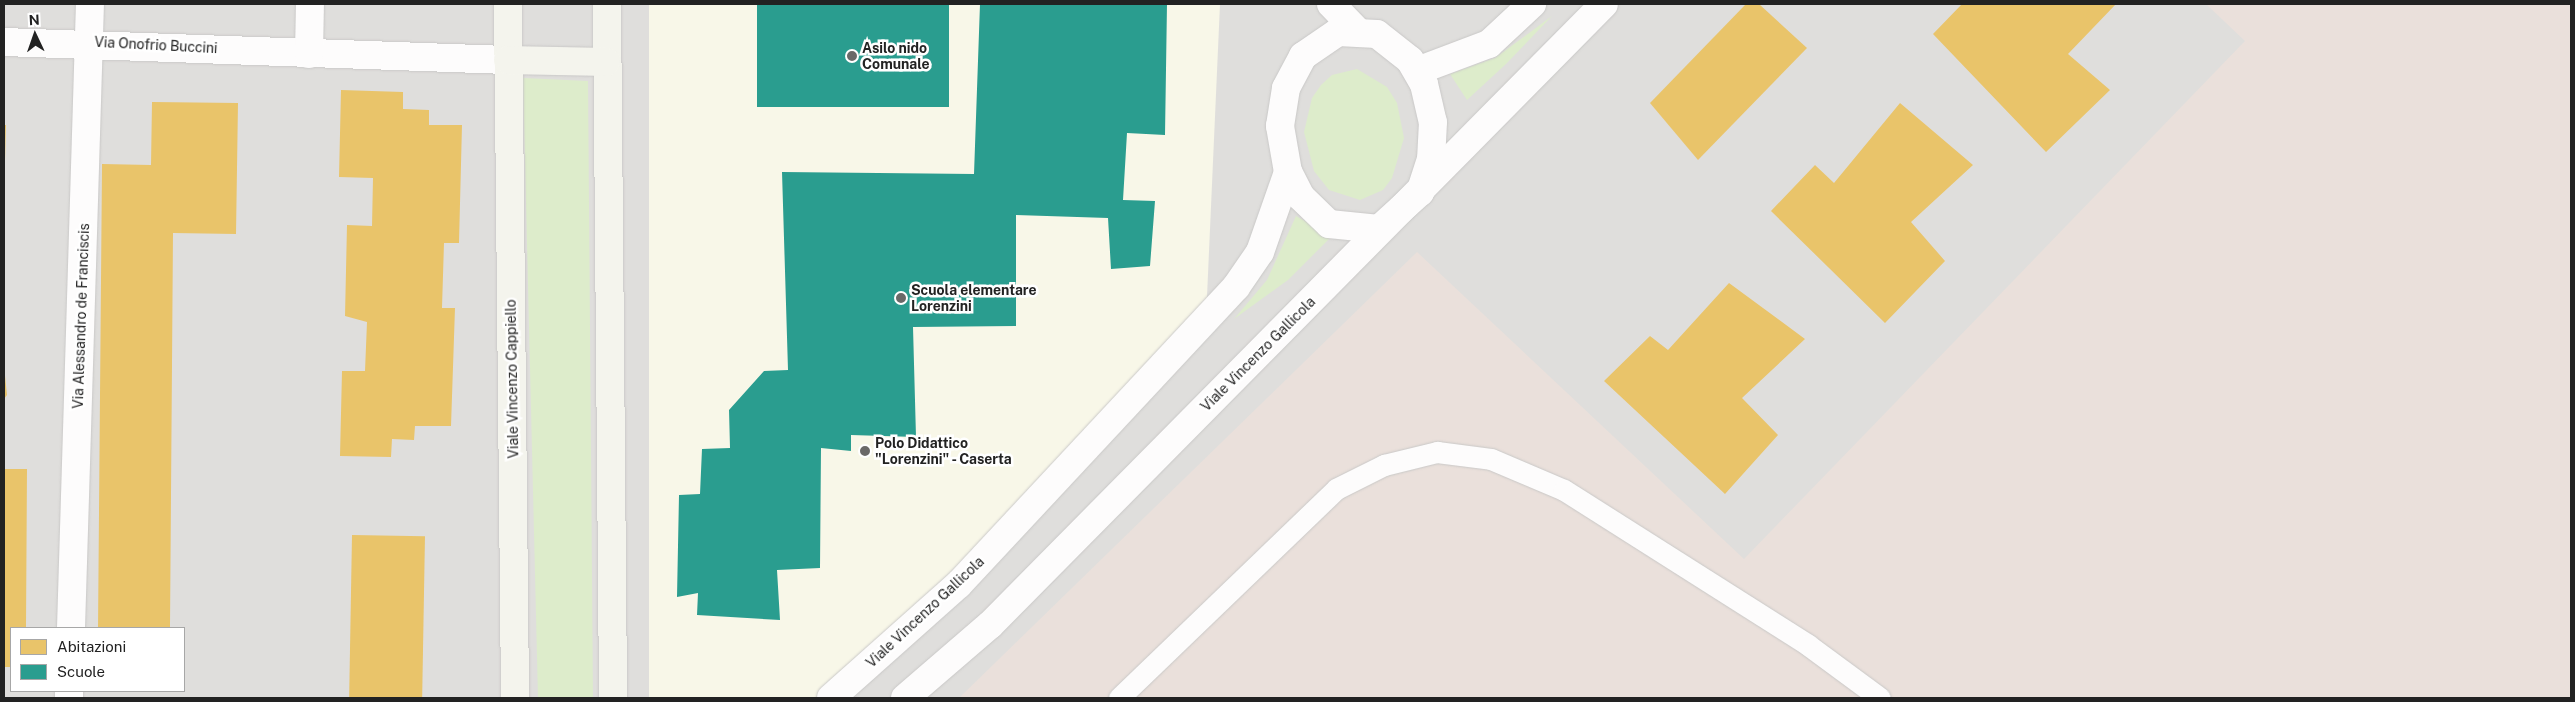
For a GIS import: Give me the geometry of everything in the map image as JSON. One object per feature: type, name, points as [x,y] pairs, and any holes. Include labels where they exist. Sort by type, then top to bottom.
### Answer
[{"type":"street","name":"Via Alessandro de Franciscis","points":[[71,627],[90,4]]},
{"type":"street","points":[[309,54],[310,4]]},
{"type":"street","name":"Viale Vincenzo Cappiello","points":[[508,4],[515,698]]},
{"type":"street","points":[[607,4],[606,62],[613,698]]},
{"type":"street","points":[[1331,4],[1358,32]]},
{"type":"street","points":[[1417,72],[1489,44],[1532,4]]},
{"type":"street","name":"Viale Vincenzo Gallicola","points":[[905,698],[990,625],[1604,4]]},
{"type":"street","points":[[1338,32],[1377,34],[1417,72],[1433,122],[1431,159],[1420,192],[1379,228],[1329,224],[1301,197],[1288,172],[1280,126],[1286,88],[1303,56],[1338,32]]},
{"type":"street","name":"Via Onofrio Buccini","points":[[4,42],[90,41],[309,54],[508,60]]},
{"type":"street","points":[[508,60],[606,62]]},
{"type":"street","name":"Viale Vincenzo Gallicola","points":[[831,698],[959,584],[1236,287],[1260,252],[1288,172]]},
{"type":"lane","points":[[1119,698],[1336,489],[1384,465],[1437,452],[1492,459],[1564,490],[1808,645],[1880,698]]},
{"type":"shaded area","points":[[4,4],[2571,4],[2571,698],[4,698]]},
{"type":"shaded area","name":"Polo Didattico \"Lorenzini\" - Caserta","points":[[649,4],[1220,4],[1206,319],[831,698],[649,698]]},
{"type":"shaded area","points":[[2206,4],[2571,4],[2571,698],[959,698],[1417,252],[1744,559],[2245,41]]},
{"type":"green space","points":[[1552,16],[1506,64],[1467,100],[1450,74],[1495,58]]},
{"type":"green space","points":[[1357,69],[1387,87],[1397,103],[1404,138],[1392,178],[1383,190],[1360,200],[1329,190],[1314,171],[1304,132],[1312,98],[1321,85],[1332,75]]},
{"type":"green space","points":[[523,78],[588,81],[593,698],[538,698]]},
{"type":"green space","points":[[1296,216],[1332,236],[1288,280],[1234,319],[1267,280]]},
{"type":"building: Abitazioni","points":[[1746,4],[1759,4],[1807,48],[1698,160],[1650,103]]},
{"type":"building: Abitazioni","points":[[1962,4],[2116,4],[2068,54],[2110,90],[2046,152],[1933,34]]},
{"type":"building: Abitazioni","points":[[341,90],[403,92],[403,109],[429,110],[429,125],[462,125],[459,243],[444,243],[442,308],[455,308],[451,426],[415,426],[414,440],[392,439],[391,457],[340,456],[342,371],[365,371],[367,322],[345,316],[347,225],[372,226],[373,178],[339,177]]},
{"type":"building: Abitazioni","points":[[152,102],[238,103],[236,234],[173,233],[170,627],[98,627],[102,164],[151,165]]},
{"type":"building: Abitazioni","points":[[1900,103],[1973,165],[1911,222],[1945,261],[1885,323],[1771,211],[1815,165],[1834,183]]},
{"type":"building: Abitazioni","points":[[4,125],[6,125],[5,161],[4,161]]},
{"type":"building: Abitazioni","points":[[1729,283],[1805,339],[1742,398],[1778,435],[1725,494],[1604,381],[1650,336],[1668,350]]},
{"type":"building: Abitazioni","points":[[4,366],[7,395],[4,399]]},
{"type":"building: Abitazioni","points":[[4,469],[27,469],[26,627],[10,627],[10,667],[4,667]]},
{"type":"building: Abitazioni","points":[[352,535],[425,536],[422,698],[349,698]]},
{"type":"building: Scuole","name":"Asilo nido Comunale","points":[[757,4],[949,4],[949,107],[757,107]]},
{"type":"building: Scuole","name":"Scuola elementare Lorenzini","points":[[980,4],[1167,4],[1165,135],[1127,133],[1123,200],[1155,201],[1150,266],[1111,269],[1108,218],[1016,215],[1016,326],[913,327],[916,437],[851,435],[851,451],[821,448],[820,568],[777,570],[780,620],[697,615],[698,593],[677,597],[679,495],[700,494],[702,449],[730,448],[729,410],[764,371],[788,370],[782,172],[974,174]]},
{"type":"place","name":"Asilo nido Comunale","points":[[852,56]]},
{"type":"place","name":"Scuola elementare Lorenzini","points":[[901,298]]},
{"type":"place","name":"Polo Didattico \"Lorenzini\" - Caserta","points":[[865,451]]}]
